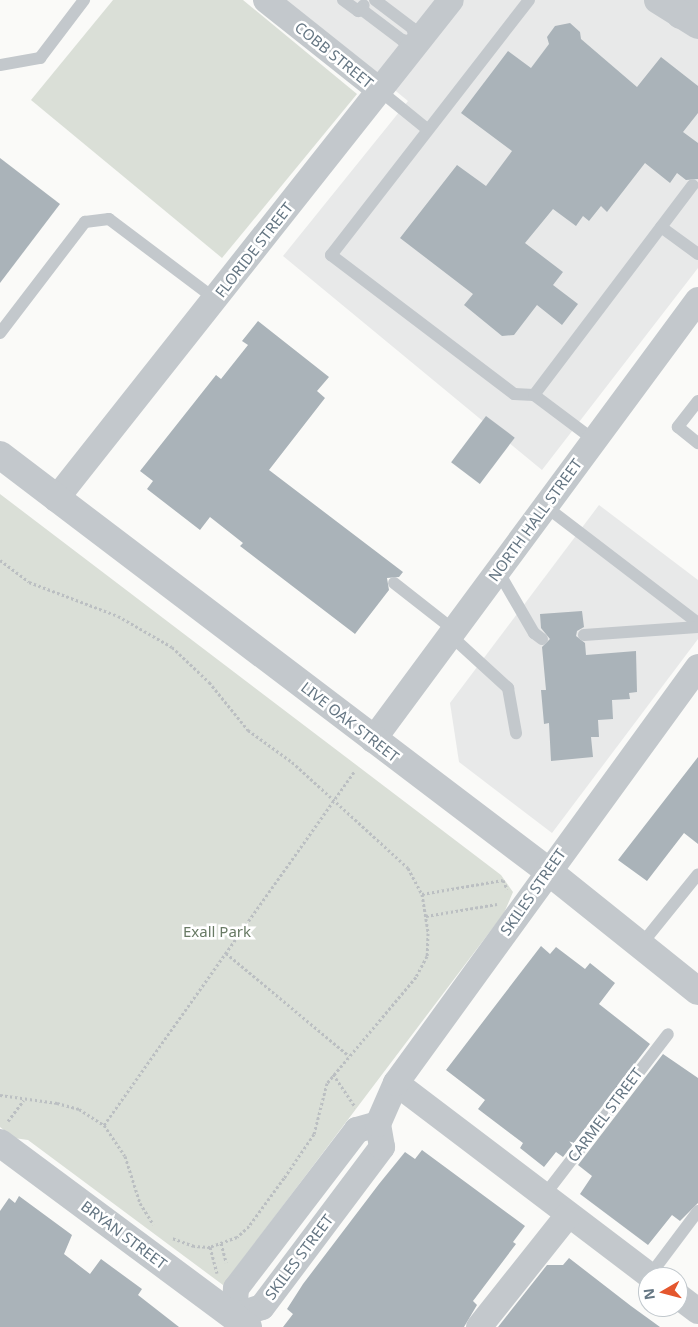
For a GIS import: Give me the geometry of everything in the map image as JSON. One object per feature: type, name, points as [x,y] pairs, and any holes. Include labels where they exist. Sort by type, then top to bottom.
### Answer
[{"type":"street","name":"COBB STREET","points":[[266,0],[379,90]]},
{"type":"street","name":"FLORIDE STREET","points":[[56,499],[451,0]]},
{"type":"street","points":[[658,0],[691,13]]},
{"type":"street","name":"NORTH HALL STREET","points":[[373,740],[594,440],[695,309]]},
{"type":"street","name":"LIVE OAK STREET","points":[[0,456],[548,871],[640,946],[698,990]]},
{"type":"street","name":"SKILES STREET","points":[[241,1321],[262,1307],[382,1147],[378,1124],[396,1083],[548,871],[698,667]]},
{"type":"street","points":[[396,1083],[543,1197],[639,1267]]},
{"type":"street","name":"BRYAN STREET","points":[[2,1135],[241,1321]]},
{"type":"street","points":[[479,1327],[568,1215]]},
{"type":"lane","points":[[0,65],[40,58],[84,0]]},
{"type":"lane","points":[[343,0],[358,11],[364,4],[402,40],[417,43],[412,28],[375,0]]},
{"type":"lane","points":[[529,0],[427,129],[332,255],[514,394],[534,394],[594,440]]},
{"type":"lane","points":[[379,90],[427,129]]},
{"type":"lane","points":[[534,394],[692,185]]},
{"type":"lane","points":[[0,333],[85,222],[109,219],[216,299]]},
{"type":"lane","points":[[661,227],[698,254]]},
{"type":"lane","points":[[698,401],[678,427],[698,443]]},
{"type":"lane","points":[[545,506],[698,623]]},
{"type":"lane","points":[[498,571],[534,633],[542,638]]},
{"type":"lane","points":[[394,584],[452,632],[508,688],[516,733]]},
{"type":"lane","points":[[584,635],[698,627]]},
{"type":"lane","points":[[640,946],[698,874]]},
{"type":"lane","name":"CARMEL STREET","points":[[543,1197],[668,1034]]},
{"type":"lane","points":[[658,1267],[698,1211]]},
{"type":"path","points":[[0,560],[29,582],[118,616],[172,647],[208,682],[248,730],[335,799],[408,868],[422,894],[426,916],[427,956],[416,977],[327,1083],[319,1122],[309,1141],[249,1226],[237,1237],[210,1247],[194,1246],[166,1234]]},
{"type":"path","points":[[104,1125],[354,772]]},
{"type":"path","points":[[422,894],[503,880],[507,898]]},
{"type":"path","points":[[426,916],[506,903]]},
{"type":"path","points":[[226,953],[349,1056]]},
{"type":"path","points":[[333,1074],[356,1108]]},
{"type":"path","points":[[0,1095],[79,1110],[104,1125],[126,1156],[140,1203],[153,1225],[160,1229]]},
{"type":"path","points":[[2,1135],[24,1099]]},
{"type":"path","points":[[221,1243],[228,1270]]},
{"type":"path","points":[[210,1247],[221,1277]]},
{"type":"shaded area","points":[[285,0],[698,0],[698,268],[542,470],[283,256],[408,101]]},
{"type":"shaded area","points":[[599,505],[698,580],[698,639],[552,833],[459,762],[450,703]]},
{"type":"green space","points":[[113,0],[243,0],[357,94],[222,258],[31,100]]},
{"type":"green space","name":"Exall Park","points":[[0,494],[501,875],[513,892],[504,913],[223,1285],[28,1140],[14,1138],[0,1127]]},
{"type":"building","points":[[570,23],[580,32],[581,39],[637,87],[661,57],[698,86],[698,113],[683,132],[698,143],[698,179],[686,180],[677,173],[670,183],[645,163],[607,212],[601,206],[589,221],[583,216],[576,226],[553,209],[525,243],[563,272],[553,285],[578,304],[562,325],[537,305],[514,335],[502,336],[464,305],[473,294],[400,238],[457,165],[486,186],[512,151],[461,113],[508,51],[531,68],[549,44],[547,37],[555,26]]},
{"type":"building","points":[[0,158],[60,204],[0,283]]},
{"type":"building","points":[[258,321],[329,377],[317,391],[325,398],[269,470],[403,572],[399,577],[387,578],[389,590],[355,634],[240,546],[243,543],[210,517],[200,530],[147,489],[153,481],[140,471],[216,375],[221,379],[248,345],[242,341]]},
{"type":"building","points":[[486,416],[515,438],[480,484],[451,462]]},
{"type":"building","points":[[582,611],[584,627],[577,631],[576,636],[585,643],[586,655],[636,651],[637,692],[629,693],[630,699],[612,700],[613,719],[598,720],[599,737],[591,737],[593,757],[551,761],[549,723],[544,724],[541,690],[546,690],[542,647],[550,639],[541,628],[540,614]]},
{"type":"building","points":[[698,757],[698,844],[684,833],[647,881],[618,860]]},
{"type":"building","points":[[541,946],[550,954],[556,947],[585,969],[590,963],[615,983],[599,1004],[650,1044],[563,1157],[556,1152],[544,1167],[520,1148],[523,1143],[478,1109],[485,1100],[446,1070]]},
{"type":"building","points":[[663,1054],[698,1078],[698,1203],[680,1221],[672,1215],[648,1245],[580,1194],[592,1176],[578,1165]]},
{"type":"building","points":[[422,1150],[525,1226],[513,1242],[516,1244],[473,1301],[477,1305],[464,1327],[283,1327],[293,1314],[287,1309],[303,1284],[379,1184],[405,1152],[415,1159]]},
{"type":"building","points":[[19,1196],[72,1235],[64,1254],[90,1274],[101,1259],[142,1289],[138,1295],[179,1327],[0,1327],[0,1211],[9,1198],[15,1203]]},
{"type":"building","points":[[569,1258],[638,1311],[638,1317],[646,1317],[660,1327],[498,1327],[547,1265],[563,1265]]}]
